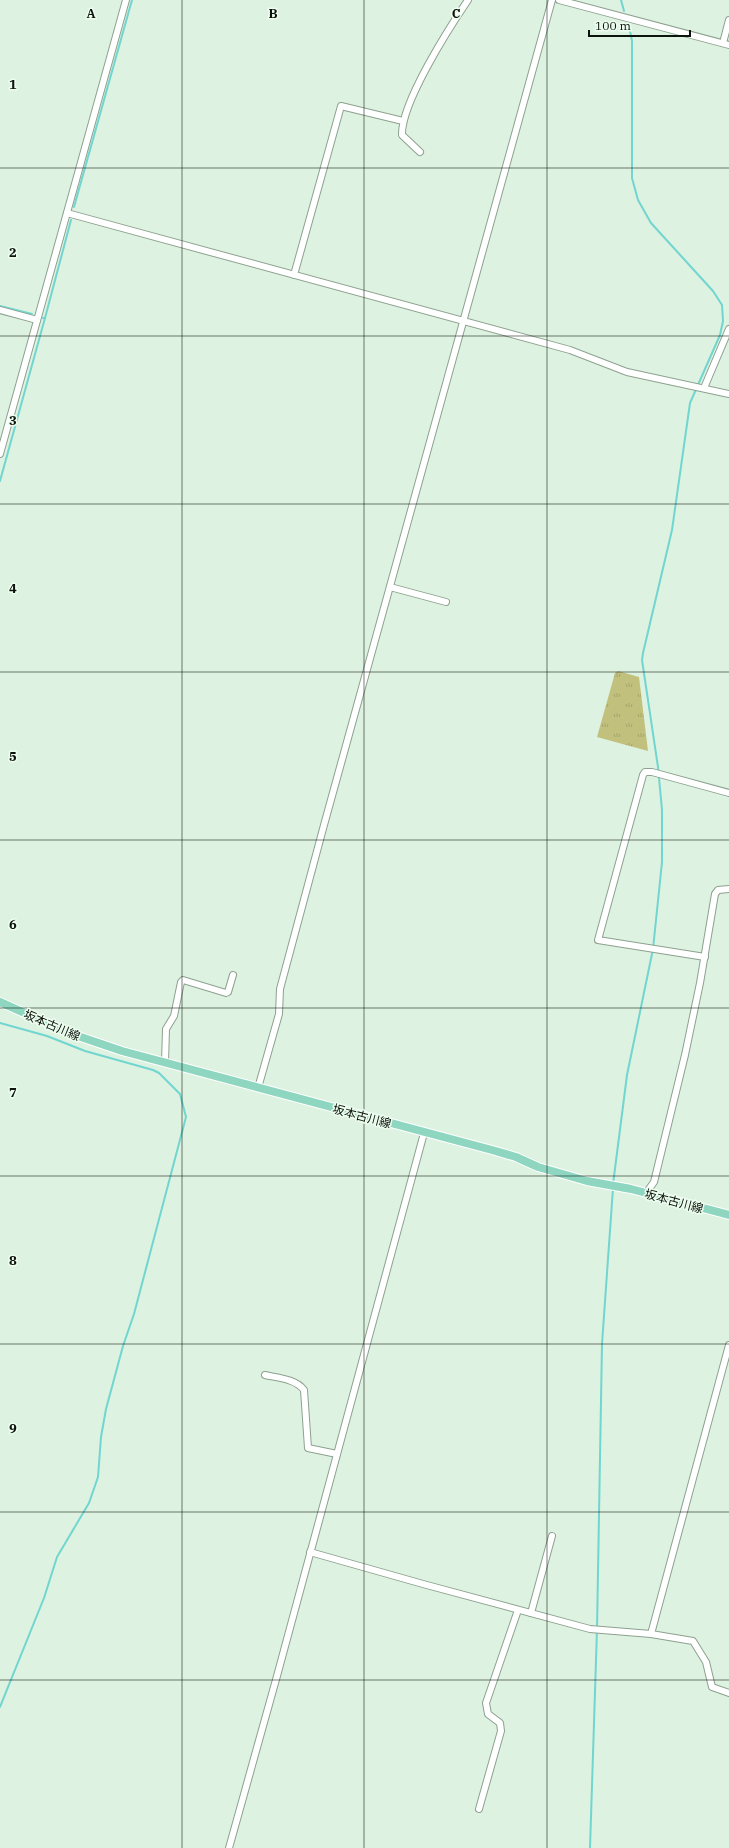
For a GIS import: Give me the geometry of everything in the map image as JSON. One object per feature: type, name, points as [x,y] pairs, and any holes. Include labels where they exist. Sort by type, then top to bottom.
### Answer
[{"type":"main road","name":"坂本古川線","points":[[0,1002],[75,1036],[165,1063],[492,1150],[516,1157],[538,1167],[606,1185],[631,1189],[729,1215]]},
{"type":"street","points":[[0,454],[126,0]]},
{"type":"street","points":[[420,152],[402,135],[403,122],[418,85],[442,40],[468,0]]},
{"type":"street","points":[[258,1088],[279,1014],[280,989],[462,321],[552,0]]},
{"type":"street","points":[[559,0],[726,44],[729,20]]},
{"type":"street","points":[[294,275],[341,106],[403,122]]},
{"type":"street","points":[[67,212],[570,350],[627,372],[729,394]]},
{"type":"street","points":[[0,310],[37,320]]},
{"type":"street","points":[[704,388],[729,329]]},
{"type":"street","points":[[390,587],[446,602]]},
{"type":"street","points":[[705,957],[598,940],[643,774],[645,772],[652,772],[729,793]]},
{"type":"street","points":[[646,1193],[654,1182],[685,1055],[705,957],[715,894],[718,890],[729,889]]},
{"type":"street","points":[[165,1063],[166,1029],[174,1016],[181,982],[183,980],[226,993],[228,992],[232,975]]},
{"type":"street","points":[[229,1848],[424,1133]]},
{"type":"street","points":[[651,1634],[729,1345]]},
{"type":"street","points":[[265,1375],[294,1382],[301,1386],[304,1390],[308,1448],[337,1454]]},
{"type":"street","points":[[531,1613],[552,1536]]},
{"type":"street","points":[[310,1552],[590,1629],[651,1634],[693,1642],[706,1662],[712,1687],[729,1693]]},
{"type":"street","points":[[480,1809],[501,1731],[500,1723],[488,1714],[486,1704],[518,1610]]},
{"type":"green space","points":[[618,671],[639,677],[648,751],[597,737],[615,673]]},
{"type":"waterway","points":[[74,207],[132,0]]},
{"type":"waterway","points":[[621,0],[624,11]]},
{"type":"waterway","points":[[613,1184],[627,1075],[653,949],[662,862],[662,810],[658,767],[642,660],[672,530],[690,403],[720,335],[723,321],[722,305],[713,291],[651,223],[638,200],[632,178],[632,41],[629,26]]},
{"type":"waterway","points":[[45,318],[71,220]]},
{"type":"waterway","points":[[0,306],[32,314]]},
{"type":"waterway","points":[[0,481],[45,318],[43,318]]},
{"type":"waterway","points":[[0,1023],[47,1036],[85,1051],[159,1073],[180,1094],[186,1117],[134,1314],[123,1346],[106,1409],[101,1437],[98,1477],[89,1503],[57,1557],[44,1598],[0,1707]]},
{"type":"waterway","points":[[590,1848],[597,1629],[602,1344],[613,1188]]}]
